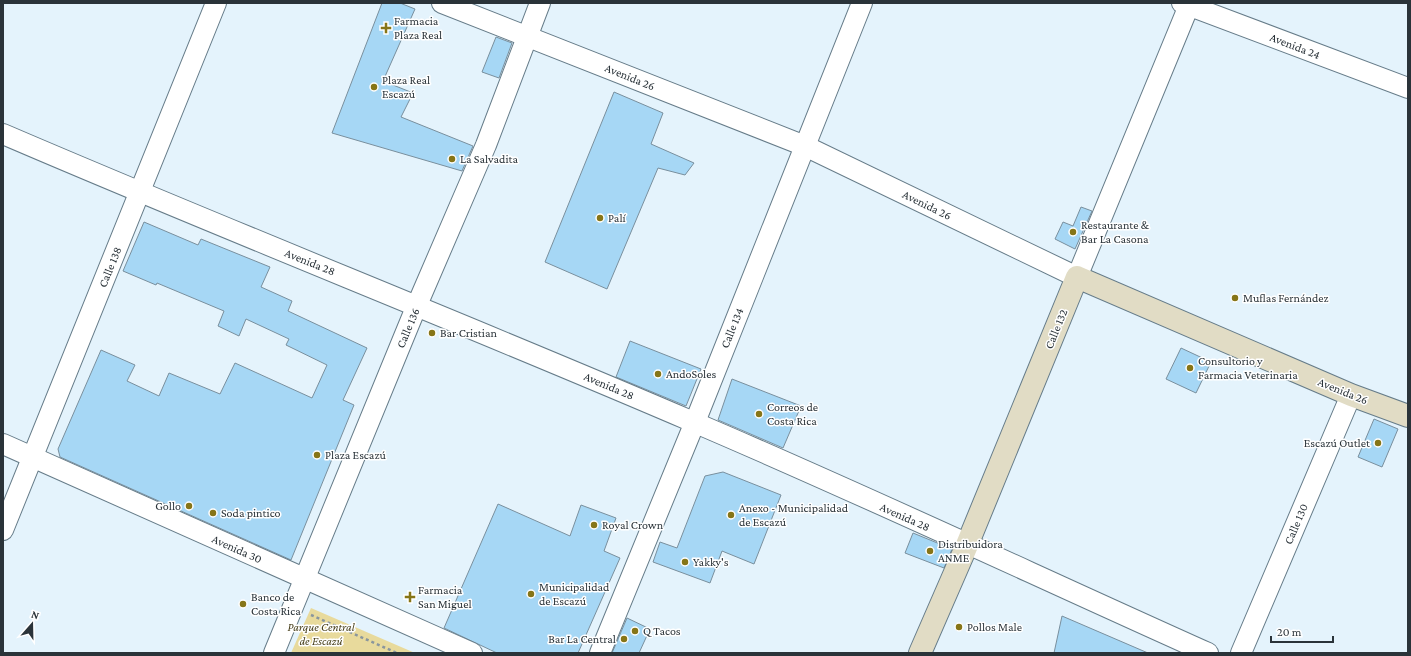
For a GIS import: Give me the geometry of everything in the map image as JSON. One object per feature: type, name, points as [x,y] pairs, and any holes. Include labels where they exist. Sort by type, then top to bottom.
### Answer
[{"type":"main road","name":"Avenida 26","points":[[1077,277],[1351,395],[1408,416]]},
{"type":"main road","name":"Calle 132","points":[[920,653],[967,545],[1077,277]]},
{"type":"street","name":"Calle 138","points":[[3,530],[141,193],[216,3]]},
{"type":"street","name":"Avenida 26","points":[[442,3],[805,146],[1077,277]]},
{"type":"street","name":"Calle 136","points":[[274,653],[303,579],[417,305],[486,146],[526,36],[540,3]]},
{"type":"street","name":"Calle 134","points":[[600,653],[695,422],[862,3]]},
{"type":"street","name":"Avenida 24","points":[[1187,4],[1408,88]]},
{"type":"street","name":"Calle 132","points":[[1077,277],[1187,4]]},
{"type":"street","name":"Avenida 28","points":[[3,134],[141,193],[417,305],[695,422],[1208,653]]},
{"type":"street","name":"Calle 130","points":[[1241,653],[1351,395]]},
{"type":"street","name":"Avenida 30","points":[[3,444],[472,653]]},
{"type":"path","points":[[293,607],[397,653]]},
{"type":"green space","name":"Parque Central de Escazú","points":[[311,608],[415,653],[291,653]]},
{"type":"building","name":"Plaza Real Escazú","points":[[382,3],[400,3],[415,9],[383,81],[413,93],[401,117],[473,146],[462,171],[332,133]]},
{"type":"building","points":[[496,37],[512,43],[499,78],[482,72]]},
{"type":"building","name":"Palí","points":[[614,92],[663,113],[651,144],[694,163],[685,175],[658,168],[607,289],[545,262]]},
{"type":"building","name":"Restaurante & Bar La Casona","points":[[1081,207],[1092,211],[1075,249],[1055,239],[1063,222],[1073,226]]},
{"type":"building","points":[[144,222],[198,245],[201,239],[270,267],[261,287],[292,301],[288,311],[367,348],[343,400],[354,405],[291,560],[60,457],[58,449],[101,350],[135,365],[127,381],[159,396],[169,373],[220,394],[235,363],[312,398],[327,365],[286,345],[289,339],[246,319],[239,336],[218,326],[224,311],[157,283],[156,285],[123,271]]},
{"type":"building","name":"AndoSoles","points":[[630,341],[701,369],[686,406],[616,377]]},
{"type":"building","name":"Consultorio y Farmacia Veterinaria","points":[[1181,348],[1211,362],[1196,393],[1166,379]]},
{"type":"building","name":"Correos de Costa Rica","points":[[732,379],[801,406],[783,448],[718,420]]},
{"type":"building","name":"Escazú Outlet","points":[[1374,419],[1398,429],[1382,467],[1358,457]]},
{"type":"building","name":"Anexo - Municipalidad de Escazú","points":[[723,472],[781,495],[754,564],[722,551],[710,583],[653,562],[660,542],[677,548],[705,476]]},
{"type":"building","name":"Municipalidad de Escazú","points":[[498,504],[570,536],[581,505],[616,518],[604,551],[620,558],[578,653],[497,653],[444,628]]},
{"type":"building","name":"Distribuidora ANME","points":[[913,533],[952,549],[944,568],[905,553]]},
{"type":"building","points":[[1062,616],[1148,653],[1054,653]]},
{"type":"building","points":[[627,618],[650,629],[639,653],[612,653]]},
{"type":"place","name":"Farmacia Plaza Real","points":[[386,28]]},
{"type":"place","name":"Plaza Real Escazú","points":[[374,87]]},
{"type":"place","name":"La Salvadita","points":[[452,159]]},
{"type":"place","name":"Palí","points":[[600,218]]},
{"type":"place","name":"Restaurante & Bar La Casona","points":[[1073,232]]},
{"type":"place","name":"Muflas Fernández","points":[[1235,298]]},
{"type":"place","name":"Bar Cristian","points":[[432,333]]},
{"type":"place","name":"Consultorio y Farmacia Veterinaria","points":[[1190,368]]},
{"type":"place","name":"AndoSoles","points":[[658,374]]},
{"type":"place","name":"Correos de Costa Rica","points":[[759,414]]},
{"type":"place","name":"Escazú Outlet","points":[[1378,443]]},
{"type":"place","name":"Plaza Escazú","points":[[317,455]]},
{"type":"place","name":"Gollo","points":[[189,506]]},
{"type":"place","name":"Soda pintico","points":[[213,513]]},
{"type":"place","name":"Anexo - Municipalidad de Escazú","points":[[731,515]]},
{"type":"place","name":"Royal Crown","points":[[594,525]]},
{"type":"place","name":"Distribuidora ANME","points":[[930,551]]},
{"type":"place","name":"Yakky's","points":[[685,562]]},
{"type":"place","name":"Municipalidad de Escazú","points":[[531,594]]},
{"type":"place","name":"Farmacia San Miguel","points":[[410,597]]},
{"type":"place","name":"Banco de Costa Rica","points":[[243,604]]},
{"type":"place","name":"Pollos Male","points":[[959,627]]},
{"type":"place","name":"Q Tacos","points":[[635,631]]},
{"type":"place","name":"Bar La Central","points":[[624,639]]}]
